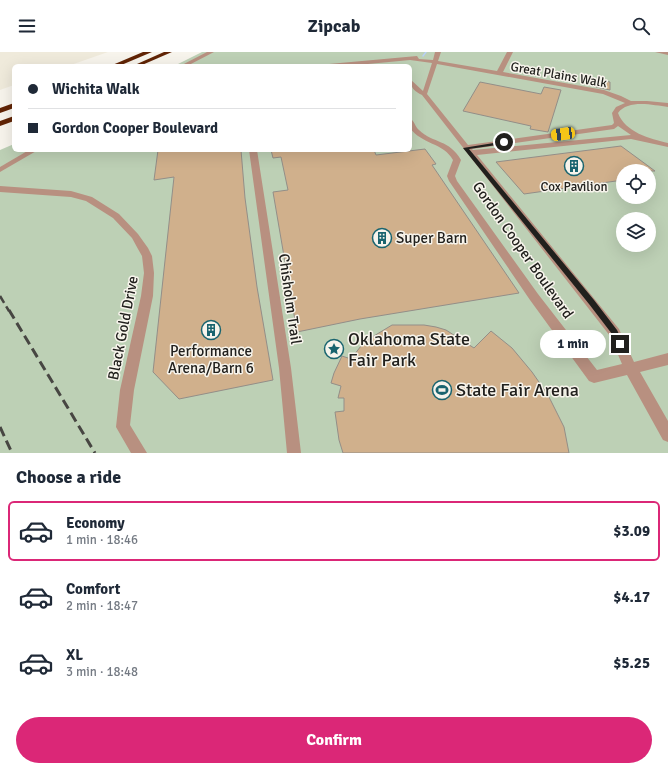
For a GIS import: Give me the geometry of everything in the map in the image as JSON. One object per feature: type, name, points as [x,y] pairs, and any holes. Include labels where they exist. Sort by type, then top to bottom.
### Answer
[{"type":"highway","points":[[118,64],[149,52]]},
{"type":"highway","points":[[140,64],[169,52]]},
{"type":"highway","points":[[0,111],[12,107]]},
{"type":"highway","points":[[0,124],[12,119]]},
{"type":"street","points":[[187,64],[211,52]]},
{"type":"street","points":[[410,64],[415,52]]},
{"type":"street","points":[[424,94],[427,89],[438,52]]},
{"type":"street","points":[[499,74],[510,52]]},
{"type":"street","points":[[658,52],[668,53]]},
{"type":"street","name":"Great Plains Walk","points":[[384,62],[412,60],[435,62],[604,92],[619,97],[630,103]]},
{"type":"street","points":[[371,64],[384,62],[401,64]]},
{"type":"street","name":"Gordon Cooper Boulevard","points":[[412,83],[419,92],[424,94],[615,333],[630,367],[668,434]]},
{"type":"street","points":[[468,150],[614,127],[617,123],[615,113],[617,109],[630,103],[648,102],[668,105]]},
{"type":"street","points":[[616,119],[631,132],[655,142]]},
{"type":"street","name":"Gordon Cooper Boulevard","points":[[412,124],[418,132],[446,146],[454,152],[457,160],[451,176],[453,180],[534,297],[594,376],[630,367]]},
{"type":"street","points":[[468,150],[622,138],[638,138],[668,145]]},
{"type":"street","points":[[0,170],[31,152]]},
{"type":"street","name":"Chisholm Trail","points":[[253,152],[285,368],[294,453]]},
{"type":"street","name":"Black Gold Drive","points":[[0,189],[72,194],[88,199],[116,216],[135,236],[143,248],[147,256],[149,273],[147,296],[126,390],[123,427],[140,453]]},
{"type":"street","points":[[630,367],[668,359]]},
{"type":"shaded area","points":[[0,52],[108,52],[74,64],[12,64],[12,86],[0,90]]},
{"type":"green space","name":"Oklahoma State Fair Park","points":[[202,52],[668,52],[668,453],[0,453],[0,150],[12,145],[12,152],[412,152],[412,64],[178,64]]},
{"type":"building","points":[[599,80],[610,82],[610,90],[596,87]]},
{"type":"building","points":[[480,82],[541,94],[544,87],[561,90],[548,132],[530,129],[531,126],[463,111]]},
{"type":"building","name":"Cox Pavilion","points":[[621,146],[645,164],[616,164],[616,181],[524,194],[496,162]]},
{"type":"building","name":"Super Barn","points":[[425,149],[436,164],[432,165],[519,293],[360,319],[297,332],[273,192],[288,190],[281,157],[273,158],[272,152],[375,152],[376,155],[412,152],[412,151]]},
{"type":"building","name":"Performance Arena/Barn 6","points":[[158,152],[241,152],[245,198],[257,287],[273,380],[179,399],[153,372],[174,177],[154,180]]},
{"type":"building","name":"State Fair Arena","points":[[392,325],[424,325],[436,327],[446,330],[474,348],[491,331],[512,348],[532,372],[548,395],[564,427],[569,453],[343,453],[339,440],[335,412],[344,411],[344,398],[338,398],[341,386],[331,383],[334,373],[342,356],[351,359],[364,342]]},
{"type":"waterway","points":[[423,56],[426,52]]},
{"type":"railway","points":[[0,296],[9,311]]},
{"type":"railway","points":[[9,310],[95,453]]},
{"type":"railway","points":[[0,427],[12,453]]},
{"type":"place","name":"Cox Pavilion","points":[[574,166]]},
{"type":"place","name":"Super Barn","points":[[382,238]]},
{"type":"place","name":"Performance Arena/Barn 6","points":[[211,330]]},
{"type":"place","name":"Oklahoma State Fair Park","points":[[334,349]]},
{"type":"place","name":"State Fair Arena","points":[[442,390]]},
{"type":"route","points":[[504,142],[466,148],[592,302],[615,333],[620,344]]}]
